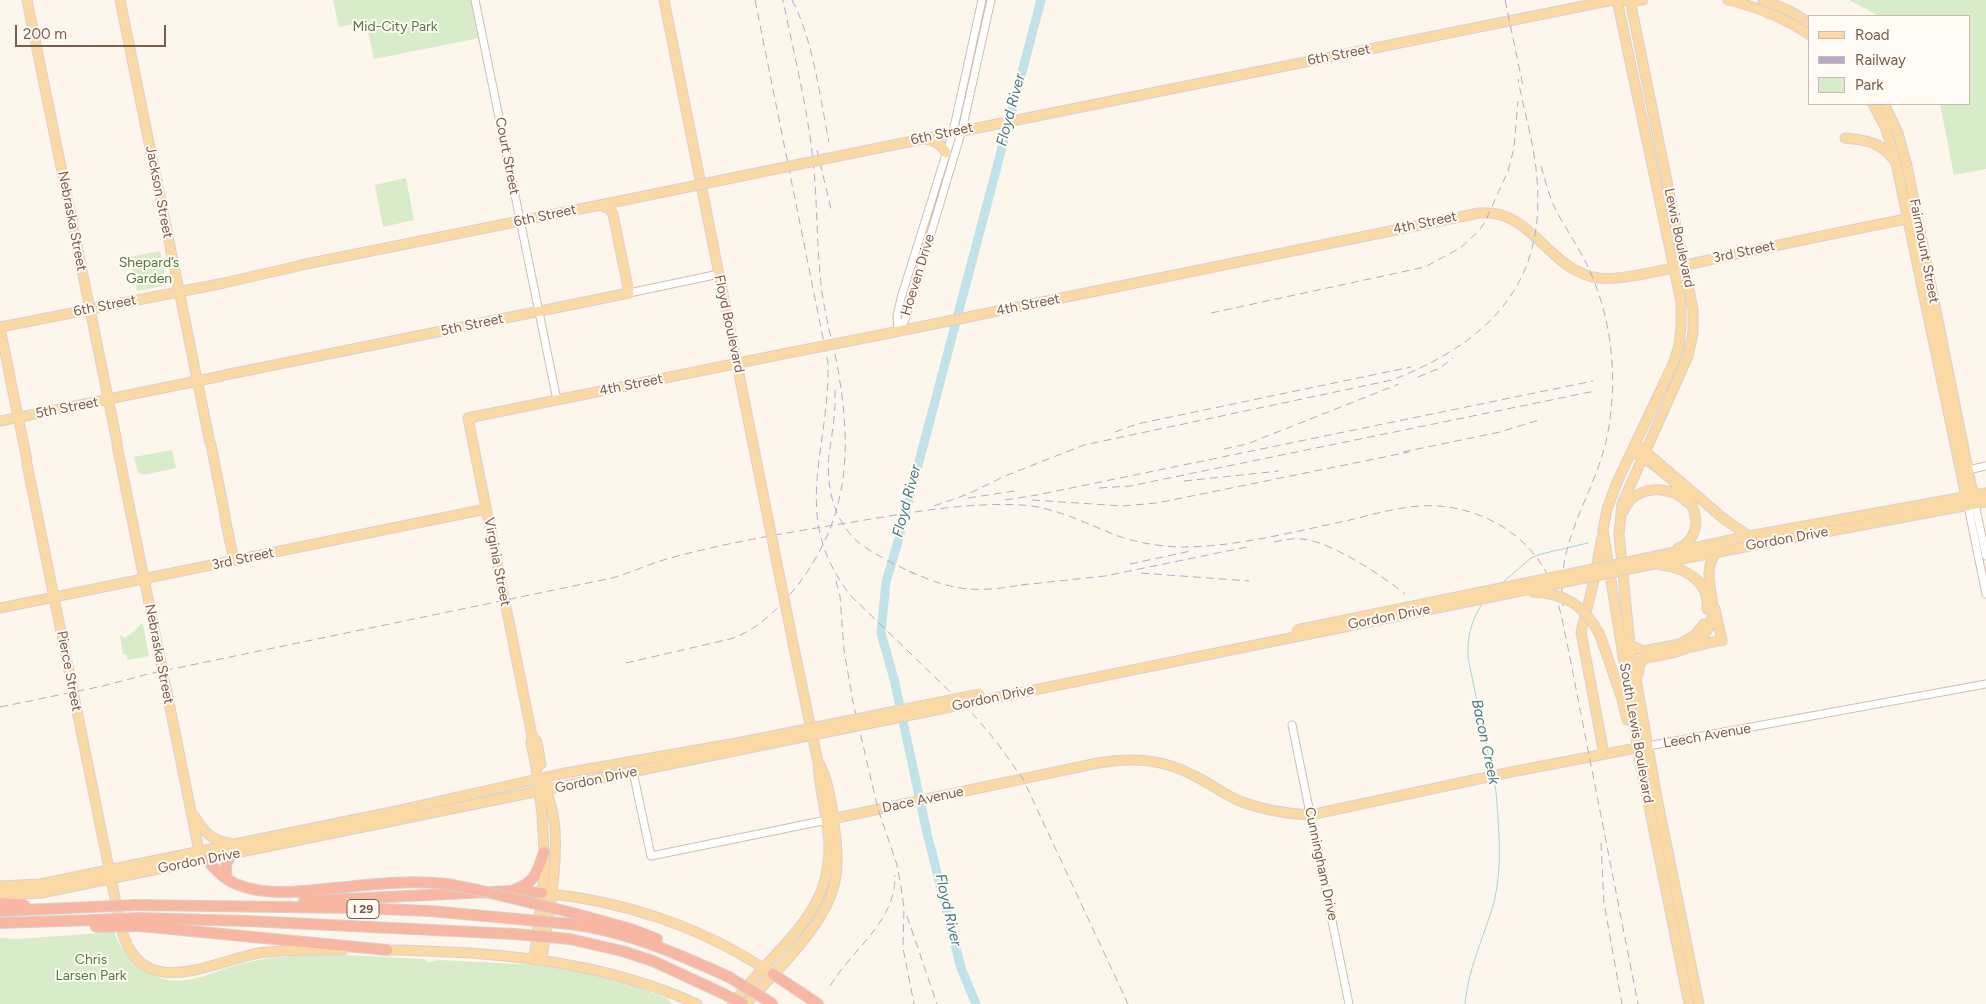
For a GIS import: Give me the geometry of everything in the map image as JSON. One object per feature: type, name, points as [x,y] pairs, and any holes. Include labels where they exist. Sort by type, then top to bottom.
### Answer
[{"type":"highway","points":[[511,891],[524,886],[534,878],[544,852]]},
{"type":"highway","points":[[226,878],[226,864],[231,855]]},
{"type":"highway","points":[[206,860],[235,884],[266,892],[294,892],[399,882],[428,882],[478,890],[631,929],[667,944],[682,956]]},
{"type":"highway","points":[[208,906],[511,891],[546,894]]},
{"type":"highway","points":[[0,903],[55,909]]},
{"type":"highway","name":"I 29","points":[[0,911],[136,905],[430,911],[588,926],[650,943],[682,956],[729,978],[773,1004]]},
{"type":"highway","name":"I 29","points":[[140,922],[247,921],[515,934],[570,939],[622,951],[653,961],[744,1004]]},
{"type":"highway","points":[[0,924],[140,922],[387,950]]},
{"type":"highway","points":[[773,974],[818,1004]]},
{"type":"main road","name":"Nebraska Street","points":[[27,0],[199,851],[206,860]]},
{"type":"main road","name":"Jackson Street","points":[[120,0],[234,561]]},
{"type":"main road","name":"Floyd Boulevard","points":[[664,0],[818,762],[819,780],[830,820]]},
{"type":"main road","name":"6th Street","points":[[0,328],[957,131],[1613,0]]},
{"type":"main road","name":"Lewis Boulevard","points":[[1618,0],[1682,313],[1679,346],[1673,364],[1627,464]]},
{"type":"main road","points":[[1628,1],[1643,0]]},
{"type":"main road","points":[[1728,0],[1764,10],[1794,24],[1808,34]]},
{"type":"main road","points":[[1763,0],[1788,10],[1808,22]]},
{"type":"main road","name":"Lewis Boulevard","points":[[1628,1],[1694,309],[1688,356],[1637,468]]},
{"type":"main road","name":"Fairmount Street","points":[[1874,105],[1886,129],[1896,163],[1950,401]]},
{"type":"main road","name":"Fairmount Street","points":[[1884,105],[1902,146],[1917,217],[1950,401]]},
{"type":"main road","points":[[924,138],[937,142],[946,153]]},
{"type":"main road","points":[[1845,138],[1876,143],[1884,148],[1896,163]]},
{"type":"main road","points":[[616,202],[613,214],[630,292]]},
{"type":"main road","points":[[600,204],[609,209],[613,214]]},
{"type":"main road","name":"4th Street","points":[[468,418],[1246,262],[1469,214],[1490,212],[1512,219],[1524,226],[1570,269]]},
{"type":"main road","name":"3rd Street","points":[[1570,269],[1584,275],[1614,278],[1917,217]]},
{"type":"main road","name":"5th Street","points":[[0,421],[630,292]]},
{"type":"main road","name":"Pierce Street","points":[[0,328],[123,937],[130,953],[138,961],[163,973],[192,973],[251,955],[276,951],[387,950],[538,959],[592,968],[638,981],[698,1004]]},
{"type":"main road","points":[[1950,401],[1968,470],[1971,500]]},
{"type":"main road","points":[[1950,401],[1971,500]]},
{"type":"main road","name":"Virginia Street","points":[[468,418],[532,736],[537,742],[543,791]]},
{"type":"main road","points":[[1635,448],[1724,519],[1749,536]]},
{"type":"main road","points":[[1644,454],[1684,491],[1692,507],[1696,524],[1692,537],[1683,546],[1646,562]]},
{"type":"main road","name":"South Lewis Boulevard","points":[[1627,464],[1610,500],[1603,530],[1637,748],[1690,1004]]},
{"type":"main road","name":"South Lewis Boulevard","points":[[1637,468],[1622,504],[1618,524],[1631,649],[1657,798],[1699,1004]]},
{"type":"main road","points":[[1618,524],[1625,507],[1632,499],[1652,490],[1673,492],[1682,497],[1692,507]]},
{"type":"main road","name":"Gordon Drive","points":[[0,886],[40,884],[151,870],[206,860],[633,772],[743,746],[1646,562],[1717,552],[1971,500],[1986,493]]},
{"type":"main road","name":"Gordon Drive","points":[[0,896],[41,893],[199,851],[618,763],[743,746],[1499,596],[1749,536],[1971,500],[1986,502]]},
{"type":"main road","name":"3rd Street","points":[[0,608],[486,509]]},
{"type":"main road","points":[[1603,530],[1593,585],[1581,632],[1604,754]]},
{"type":"main road","points":[[1638,688],[1638,670],[1644,659],[1720,641],[1718,615],[1714,604],[1708,567],[1717,552]]},
{"type":"main road","points":[[1621,649],[1643,651],[1680,644],[1695,635],[1706,620],[1707,598],[1699,581],[1683,570],[1646,562]]},
{"type":"main road","points":[[1499,596],[1537,592],[1564,597],[1587,613],[1600,635],[1622,699],[1631,739],[1637,748]]},
{"type":"main road","points":[[1690,647],[1702,638],[1708,629],[1714,604]]},
{"type":"main road","points":[[1631,649],[1644,659]]},
{"type":"main road","name":"Leech Avenue","points":[[1310,815],[1511,772],[1648,746]]},
{"type":"main road","name":"Dace Avenue","points":[[830,820],[1098,763],[1132,759],[1168,764],[1194,775],[1241,802],[1290,814],[1310,815]]},
{"type":"main road","points":[[538,959],[546,894],[555,846],[553,814],[556,796],[558,792],[567,786]]},
{"type":"main road","points":[[543,791],[553,814]]},
{"type":"main road","points":[[543,791],[542,814],[546,894]]},
{"type":"main road","points":[[191,809],[206,833],[222,842],[237,843]]},
{"type":"main road","points":[[732,1004],[809,916],[826,879],[830,820]]},
{"type":"main road","points":[[744,1004],[811,930],[826,907],[835,881],[837,864],[837,842],[830,820]]},
{"type":"main road","points":[[151,870],[162,864],[186,859],[199,851]]},
{"type":"main road","points":[[546,894],[598,901],[682,926],[727,947],[773,974]]},
{"type":"street","name":"Court Street","points":[[475,0],[557,400]]},
{"type":"street","name":"Hoeven Drive","points":[[898,332],[897,316],[901,298],[946,153],[957,131],[982,0]]},
{"type":"street","name":"Hoeven Drive","points":[[898,332],[905,320],[991,0]]},
{"type":"street","name":"5th Street","points":[[630,292],[719,274]]},
{"type":"street","points":[[1968,470],[1986,466]]},
{"type":"street","points":[[1971,500],[1986,556]]},
{"type":"street","points":[[1971,500],[1986,594]]},
{"type":"street","name":"Leech Avenue","points":[[1648,746],[1986,684]]},
{"type":"street","name":"Cunningham Drive","points":[[1292,725],[1349,1004]]},
{"type":"street","name":"Dace Avenue","points":[[633,772],[651,856],[830,820]]},
{"type":"green space","name":"Mid-City Park","points":[[333,0],[471,0],[479,38],[374,59],[366,22],[339,27]]},
{"type":"green space","points":[[1849,0],[1986,0],[1986,169],[1954,175],[1940,105],[1971,105],[1971,15],[1877,15]]},
{"type":"green space","points":[[406,178],[414,220],[383,227],[375,185]]},
{"type":"green space","name":"Shepard’s Garden","points":[[160,251],[167,285],[137,291],[130,257]]},
{"type":"green space","points":[[172,450],[176,468],[143,475],[138,472],[134,457]]},
{"type":"green space","points":[[143,624],[149,656],[128,660],[126,654],[123,655],[120,636],[124,638]]},
{"type":"green space","name":"Chris Larsen Park","points":[[114,932],[122,949],[134,963],[149,974],[168,980],[194,979],[243,963],[272,958],[310,955],[367,956],[424,959],[429,962],[440,960],[557,966],[632,985],[668,999],[672,1004],[0,1004],[0,938],[19,939]]},
{"type":"waterway","name":"Floyd River","points":[[976,1004],[961,968],[927,833],[894,679],[881,633],[886,582],[1041,0]]},
{"type":"waterway","name":"Bacon Creek","points":[[1502,583],[1531,558],[1588,543]]},
{"type":"waterway","name":"Bacon Creek","points":[[1482,604],[1470,630],[1468,658],[1492,772]]},
{"type":"waterway","name":"Bacon Creek","points":[[1465,1004],[1472,967],[1492,909],[1497,886],[1499,841],[1494,780]]},
{"type":"railway","points":[[755,0],[828,363],[827,395],[817,484],[817,512],[822,540],[833,568],[852,597],[972,713],[995,740],[1023,779],[1128,1004]]},
{"type":"railway","points":[[626,663],[730,639],[759,624],[797,586],[815,559],[829,532],[838,505],[845,449],[841,390],[822,292],[814,170],[809,133],[783,0]]},
{"type":"railway","points":[[792,0],[811,50],[829,142]]},
{"type":"railway","points":[[1505,0],[1523,86]]},
{"type":"railway","points":[[934,506],[968,494],[1005,476],[1084,445],[1392,380],[1455,349],[1481,329],[1503,307],[1520,281],[1531,251],[1537,218],[1537,180],[1532,142],[1518,79]]},
{"type":"railway","points":[[1211,313],[1425,267],[1460,248],[1478,232],[1485,222],[1508,171],[1514,148],[1518,101]]},
{"type":"railway","points":[[817,150],[832,213]]},
{"type":"railway","points":[[1541,166],[1554,206],[1585,261],[1597,288],[1608,328],[1611,349],[1612,391],[1608,432],[1603,454],[1570,538],[1562,582],[1563,606]]},
{"type":"railway","points":[[1418,377],[1440,368],[1453,358]]},
{"type":"railway","points":[[1115,432],[1137,424],[1411,367]]},
{"type":"railway","points":[[1005,500],[1593,381]]},
{"type":"railway","points":[[1224,449],[1247,444],[1399,384]]},
{"type":"railway","points":[[835,390],[828,467],[830,490],[837,513],[849,533],[864,547],[914,574]]},
{"type":"railway","points":[[1099,488],[1130,486],[1595,391]]},
{"type":"railway","points":[[1403,452],[1500,432],[1539,420]]},
{"type":"railway","points":[[1032,500],[1123,506],[1157,503],[1409,452]]},
{"type":"railway","points":[[1184,481],[1279,471]]},
{"type":"railway","points":[[968,498],[1015,491]]},
{"type":"railway","points":[[0,707],[103,686],[148,674],[612,578],[653,563],[736,542],[916,512],[979,505],[1034,506],[1072,517],[1128,539],[1164,546],[1199,547],[1264,538],[1405,508],[1427,506],[1454,508],[1486,518],[1501,525],[1514,535],[1537,558],[1554,589],[1567,643],[1638,1004]]},
{"type":"railway","points":[[1274,542],[1302,539],[1327,546],[1356,560],[1405,594]]},
{"type":"railway","points":[[1021,585],[1105,576],[1252,546]]},
{"type":"railway","points":[[1130,564],[1191,551]]},
{"type":"railway","points":[[909,571],[940,583],[966,589],[994,589],[1027,584]]},
{"type":"railway","points":[[1141,573],[1249,581]]},
{"type":"railway","points":[[836,581],[840,596],[844,650],[853,702],[878,809],[897,865],[904,908],[903,948],[914,1004]]},
{"type":"railway","points":[[1601,843],[1604,903],[1622,1004]]},
{"type":"railway","points":[[830,986],[881,921],[893,892],[895,875]]},
{"type":"railway","points":[[907,916],[937,1004]]}]
